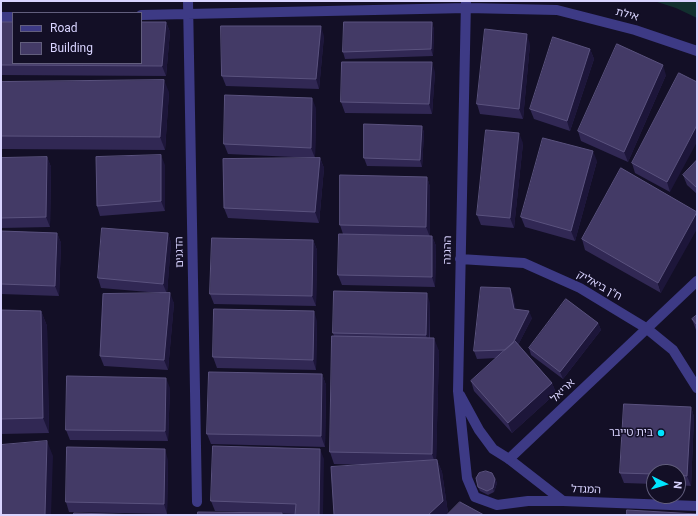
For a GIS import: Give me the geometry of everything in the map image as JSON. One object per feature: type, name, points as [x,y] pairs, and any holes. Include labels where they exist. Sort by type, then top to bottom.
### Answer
[{"type":"street","name":"הדגנים","points":[[188,1],[187,14],[197,502]]},
{"type":"street","name":"אילת","points":[[142,15],[466,4],[556,10],[635,30],[697,51]]},
{"type":"street","name":"ההגנה","points":[[466,4],[458,391],[467,478],[475,497]]},
{"type":"street","points":[[1,17],[12,17]]},
{"type":"street","name":"ח\"ן ביאליק","points":[[460,260],[524,263],[580,288],[646,328],[673,350],[697,388]]},
{"type":"street","name":"אריאל","points":[[509,459],[697,281]]},
{"type":"street","points":[[458,391],[479,430],[493,449],[509,459],[563,501]]},
{"type":"street","name":"המגדל","points":[[475,497],[497,505],[528,501],[563,501],[697,506]]},
{"type":"green space","points":[[654,1],[697,1],[697,18],[676,8]]},
{"type":"building","points":[[1,22],[12,22],[12,64],[142,64],[142,22],[166,22],[162,66],[1,65]]},
{"type":"building","points":[[344,22],[432,22],[431,49],[343,52]]},
{"type":"building","points":[[221,26],[321,26],[316,79],[222,76]]},
{"type":"building","points":[[485,29],[527,34],[519,109],[477,104]]},
{"type":"building","points":[[553,37],[590,49],[567,121],[530,109]]},
{"type":"building","points":[[617,44],[663,65],[624,152],[578,131]]},
{"type":"building","points":[[342,62],[432,62],[429,104],[341,102]]},
{"type":"building","points":[[679,73],[697,82],[697,125],[667,182],[632,163]]},
{"type":"building","points":[[164,80],[160,137],[1,136],[1,82]]},
{"type":"building","points":[[225,95],[312,98],[311,148],[224,144]]},
{"type":"building","points":[[364,124],[422,126],[420,160],[364,158]]},
{"type":"building","points":[[486,130],[519,133],[510,218],[477,215]]},
{"type":"building","points":[[543,138],[593,151],[571,231],[521,217]]},
{"type":"building","points":[[161,155],[161,201],[97,206],[96,157]]},
{"type":"building","points":[[47,157],[46,217],[1,218],[1,158]]},
{"type":"building","points":[[320,158],[315,212],[224,208],[223,159]]},
{"type":"building","points":[[697,160],[697,188],[683,175]]},
{"type":"building","points":[[621,168],[697,212],[658,283],[582,239]]},
{"type":"building","points":[[340,175],[427,177],[426,227],[340,225]]},
{"type":"building","points":[[102,228],[168,233],[163,284],[98,278]]},
{"type":"building","points":[[1,231],[57,233],[55,286],[1,284]]},
{"type":"building","points":[[339,234],[432,236],[432,277],[338,275]]},
{"type":"building","points":[[212,238],[313,240],[312,296],[210,294]]},
{"type":"building","points":[[481,287],[510,288],[514,309],[529,311],[513,343],[505,350],[474,351]]},
{"type":"building","points":[[334,291],[427,293],[426,335],[333,333]]},
{"type":"building","points":[[170,293],[164,360],[100,356],[103,294]]},
{"type":"building","points":[[566,299],[598,323],[560,372],[529,348]]},
{"type":"building","points":[[214,309],[314,311],[313,360],[213,357]]},
{"type":"building","points":[[1,310],[41,311],[43,418],[1,419]]},
{"type":"building","points":[[697,315],[697,325],[692,319]]},
{"type":"building","points":[[332,336],[434,338],[432,454],[330,452]]},
{"type":"building","points":[[515,341],[552,383],[508,423],[471,381]]},
{"type":"building","points":[[209,372],[322,374],[321,436],[207,434]]},
{"type":"building","points":[[67,376],[166,378],[165,431],[66,430]]},
{"type":"building","points":[[624,404],[691,407],[687,476],[686,464],[646,464],[646,474],[620,473]]},
{"type":"building","points":[[47,441],[45,515],[1,515],[1,445]]},
{"type":"building","points":[[213,446],[320,449],[319,515],[295,515],[296,504],[211,501]]},
{"type":"building","points":[[67,447],[165,449],[164,504],[66,502]]},
{"type":"building","points":[[437,460],[443,501],[428,515],[334,515],[331,467]]},
{"type":"building","points":[[486,471],[492,473],[495,479],[493,488],[487,491],[478,487],[476,478],[479,473]]},
{"type":"building","points":[[460,502],[484,515],[447,515]]},
{"type":"building","points":[[627,510],[697,514],[697,515],[627,515]]},
{"type":"building","points":[[198,512],[282,513],[282,515],[198,515]]},
{"type":"building","points":[[74,513],[142,515],[74,515]]},
{"type":"place","name":"בית טייבר","points":[[661,433]]}]
